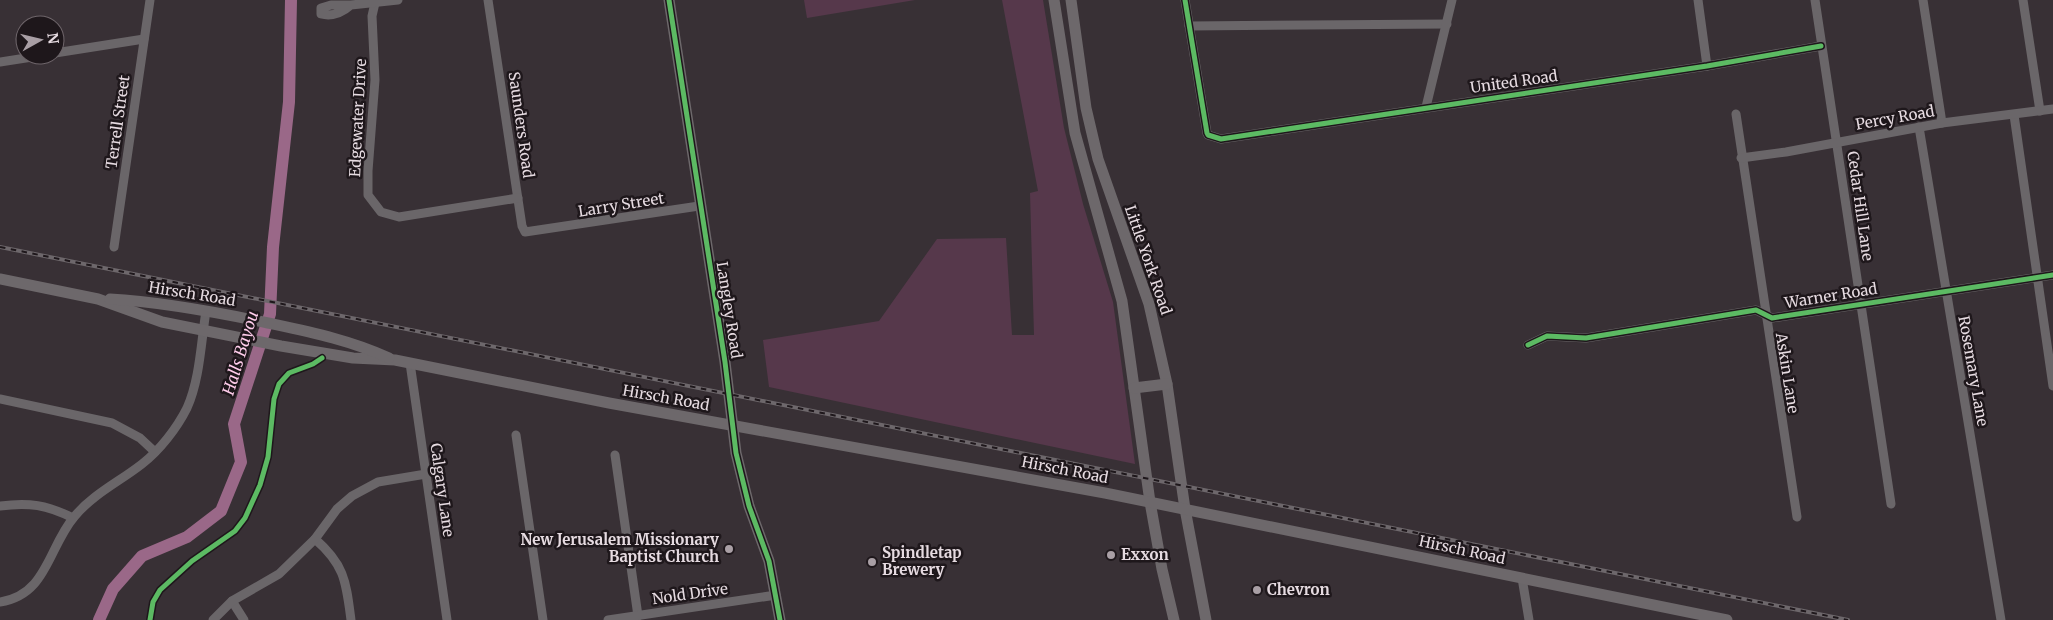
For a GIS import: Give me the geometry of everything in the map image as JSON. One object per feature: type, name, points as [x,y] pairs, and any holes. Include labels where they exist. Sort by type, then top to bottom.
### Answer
[{"type":"main road","name":"Langley Road","points":[[669,0],[725,362],[736,453],[747,500],[769,562],[780,620]]},
{"type":"main road","points":[[1054,0],[1075,133],[1122,301],[1150,502],[1162,569],[1174,620]]},
{"type":"main road","name":"Little York Road","points":[[1071,0],[1086,108],[1098,160],[1149,304],[1167,384],[1185,509],[1206,620]]},
{"type":"main road","name":"Hirsch Road","points":[[0,279],[98,299],[162,322],[281,346],[353,358],[395,360],[610,403],[1150,502],[1727,620]]},
{"type":"main road","name":"Hirsch Road","points":[[98,299],[142,301],[285,326],[360,345],[395,360]]},
{"type":"main road","points":[[1134,388],[1167,384]]},
{"type":"street","name":"Terrell Street","points":[[114,247],[150,0]]},
{"type":"street","points":[[351,5],[398,0]]},
{"type":"street","name":"Saunders Road","points":[[488,0],[522,226],[525,232],[546,230]]},
{"type":"street","points":[[1185,0],[1189,26],[1446,24]]},
{"type":"street","points":[[1426,107],[1452,0]]},
{"type":"street","points":[[1698,0],[1707,66]]},
{"type":"street","name":"Cedar Hill Lane","points":[[1815,0],[1891,504]]},
{"type":"street","points":[[1923,0],[1942,123]]},
{"type":"street","points":[[2022,0],[2040,110]]},
{"type":"street","name":"Edgewater Drive","points":[[374,3],[372,16],[375,80],[368,195],[381,212],[399,216],[518,198]]},
{"type":"street","name":"United Road","points":[[1189,26],[1208,135],[1220,140],[1426,107],[1707,66],[1821,46]]},
{"type":"street","points":[[65,52],[144,40]]},
{"type":"street","points":[[0,62],[15,60]]},
{"type":"street","name":"Percy Road","points":[[1742,158],[1942,123],[2053,108]]},
{"type":"street","name":"Askin Lane","points":[[1736,114],[1797,517]]},
{"type":"street","points":[[2014,114],[2053,386]]},
{"type":"street","name":"Rosemary Lane","points":[[1919,127],[2001,620]]},
{"type":"street","name":"Larry Street","points":[[546,230],[700,206]]},
{"type":"street","name":"Warner Road","points":[[1528,345],[1547,336],[1586,338],[1756,310],[1772,318],[2053,275]]},
{"type":"street","points":[[0,602],[23,596],[36,583],[73,518],[106,488],[143,464],[171,434],[187,407],[195,381],[206,311]]},
{"type":"street","name":"Calgary Lane","points":[[410,363],[446,620]]},
{"type":"street","points":[[0,399],[112,423],[140,438],[155,452]]},
{"type":"street","points":[[516,435],[543,620]]},
{"type":"street","points":[[615,455],[638,616]]},
{"type":"street","points":[[213,620],[232,601],[280,574],[315,539],[337,509],[352,496],[378,482],[426,474]]},
{"type":"street","points":[[0,506],[32,504],[56,510],[73,518]]},
{"type":"street","points":[[315,539],[328,550],[340,566],[347,586],[352,620]]},
{"type":"street","points":[[1522,578],[1528,620]]},
{"type":"street","name":"Nold Drive","points":[[608,620],[776,595]]},
{"type":"street","points":[[232,601],[244,620]]},
{"type":"shaded area","points":[[804,0],[915,0],[807,18]]},
{"type":"shaded area","points":[[1002,0],[1043,0],[1064,128],[1083,204],[1113,302],[1135,464],[769,387],[763,340],[879,321],[937,239],[1006,238],[1012,335],[1034,335],[1030,193],[1038,191]]},
{"type":"waterway","name":"Halls Bayou","points":[[99,620],[113,589],[142,556],[187,537],[221,511],[241,462],[234,424],[270,314],[273,247],[289,102],[291,0]]},
{"type":"railway","points":[[0,247],[1848,620]]},
{"type":"cycle path","points":[[669,0],[725,362],[736,453],[749,506],[769,561],[780,620]]},
{"type":"cycle path","points":[[1185,0],[1207,133],[1221,139],[1707,66],[1821,46]]},
{"type":"cycle path","points":[[1528,345],[1547,336],[1586,338],[1756,310],[1772,318],[2053,275]]},
{"type":"cycle path","points":[[150,620],[153,602],[160,590],[192,561],[235,531],[245,518],[260,485],[268,457],[274,399],[279,384],[289,373],[313,364],[322,358]]},
{"type":"place","name":"New Jerusalem Missionary Baptist Church","points":[[729,549]]},
{"type":"place","name":"Exxon","points":[[1111,555]]},
{"type":"place","name":"Spindletap Brewery","points":[[872,562]]},
{"type":"place","name":"Chevron","points":[[1257,590]]}]
